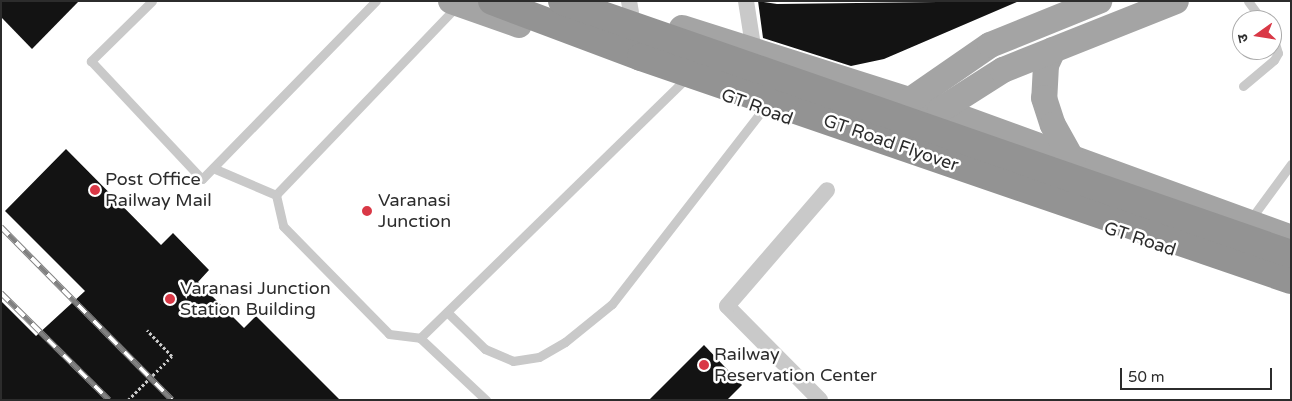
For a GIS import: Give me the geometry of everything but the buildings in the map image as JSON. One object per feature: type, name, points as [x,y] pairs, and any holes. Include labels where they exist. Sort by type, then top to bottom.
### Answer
[{"type":"highway","name":"GT Road Flyover","points":[[492,1],[641,57],[1291,280]]},
{"type":"highway","name":"GT Road Flyover","points":[[562,1],[1291,254]]},
{"type":"main road","points":[[599,1],[630,6],[754,52],[940,110],[1073,161],[1291,238]]},
{"type":"main road","points":[[909,101],[990,44],[1099,1]]},
{"type":"main road","points":[[940,110],[1003,70],[1176,1]]},
{"type":"main road","name":"GT Road","points":[[455,3],[764,108],[905,161],[1291,290]]},
{"type":"main road","points":[[1053,50],[1046,65],[1044,98],[1053,125],[1073,161]]},
{"type":"street","points":[[746,1],[754,52]]},
{"type":"street","points":[[820,400],[727,306],[827,190]]},
{"type":"lane","points":[[152,1],[91,61],[202,179],[376,1]]},
{"type":"lane","points":[[276,195],[455,3]]},
{"type":"lane","points":[[1243,86],[1274,60]]},
{"type":"lane","points":[[420,338],[683,81]]},
{"type":"lane","points":[[447,312],[485,349],[513,361],[538,358],[565,342],[612,304],[764,108]]},
{"type":"lane","points":[[1248,223],[1291,164]]},
{"type":"lane","points":[[213,168],[276,195]]},
{"type":"lane","points":[[276,195],[283,226],[389,334],[420,338],[486,400]]},
{"type":"path","points":[[128,400],[172,356],[147,330]]},
{"type":"railway","points":[[1,227],[172,400]]},
{"type":"railway","points":[[1,293],[109,400]]},
{"type":"place","name":"Post Office Railway Mail","points":[[95,190]]},
{"type":"place","name":"Varanasi Junction","points":[[367,211]]},
{"type":"place","name":"Varanasi Junction Station Building","points":[[170,299]]},
{"type":"place","name":"Railway Reservation Center","points":[[704,365]]}]
